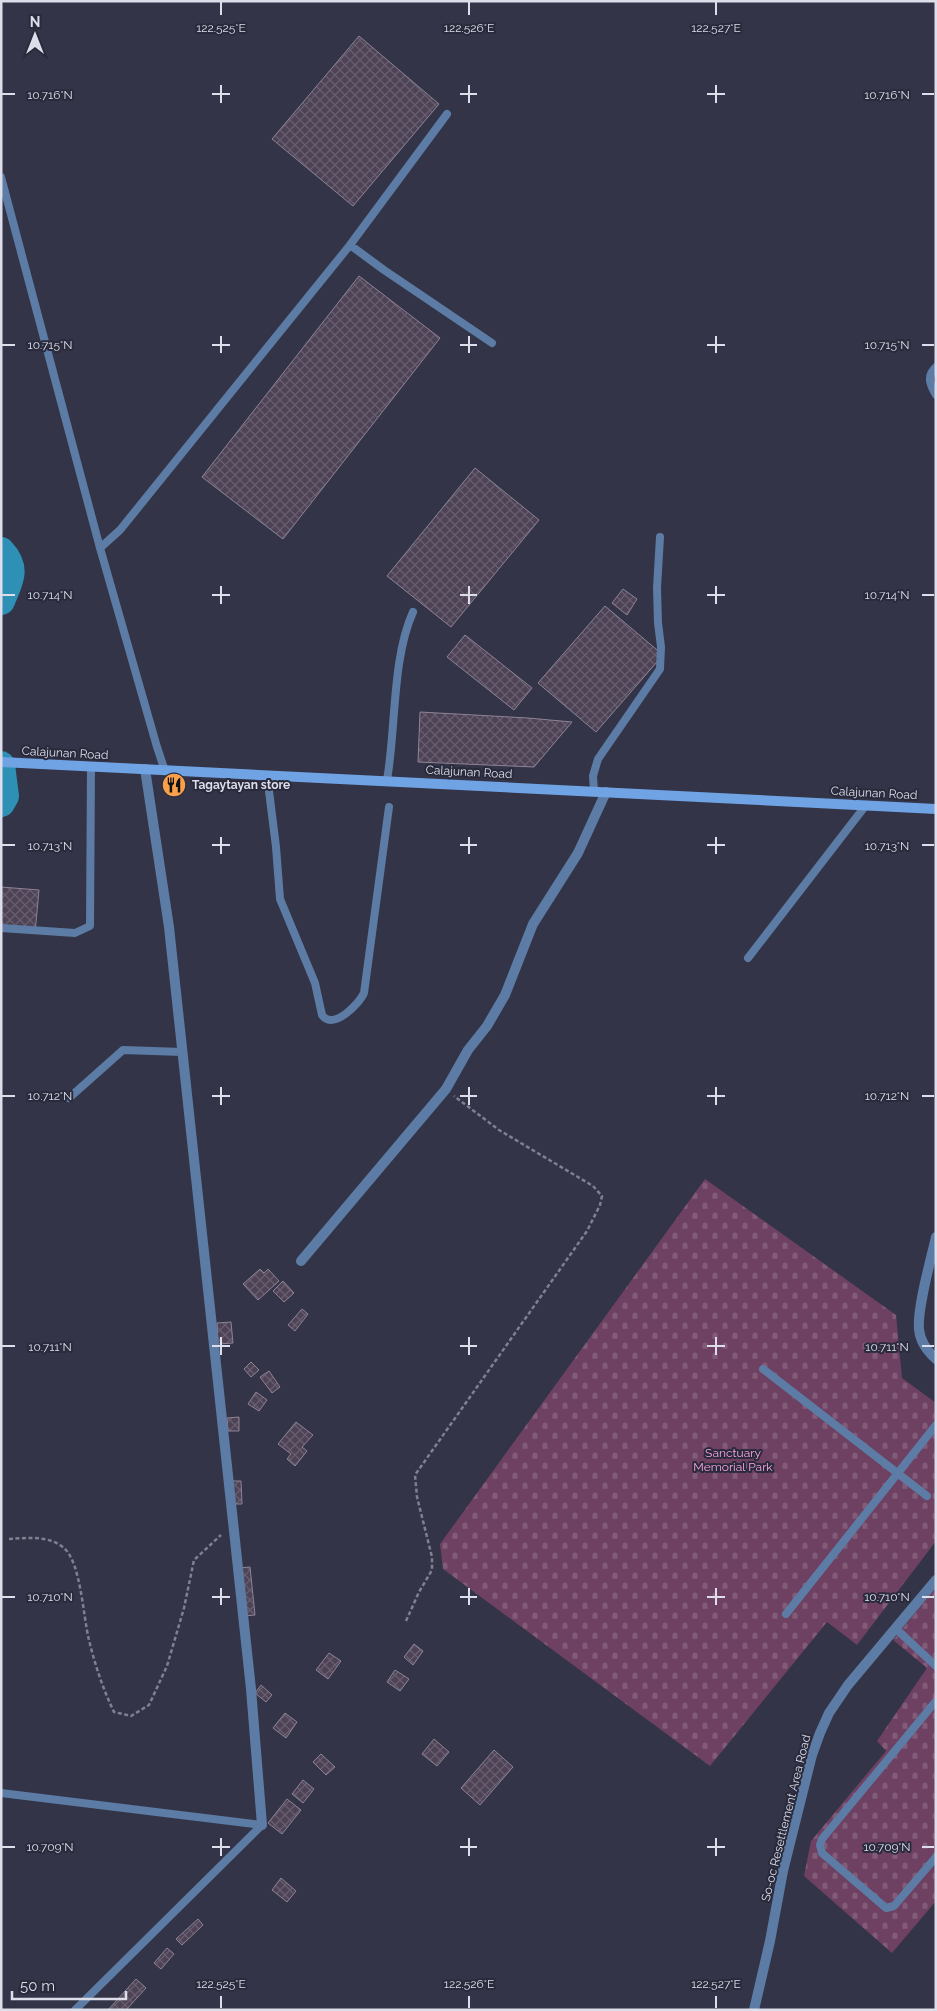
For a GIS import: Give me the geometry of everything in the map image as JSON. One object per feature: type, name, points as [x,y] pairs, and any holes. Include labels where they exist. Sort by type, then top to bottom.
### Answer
[{"type":"main road","name":"Calajunan Road","points":[[1,762],[936,809]]},
{"type":"street","points":[[145,769],[169,927],[234,1524],[251,1689],[262,1825]]},
{"type":"street","points":[[301,1261],[446,1089],[468,1050],[487,1026],[505,995],[533,924],[578,853],[606,792]]},
{"type":"street","points":[[936,1237],[920,1312],[919,1330],[927,1351],[936,1359]]},
{"type":"street","name":"So-oc Resettlement Area Road","points":[[754,2010],[783,1871],[812,1755],[820,1733],[829,1713],[848,1685],[936,1580]]},
{"type":"lane","points":[[100,548],[120,530],[350,245],[448,114]]},
{"type":"lane","points":[[1,177],[100,548],[165,770]]},
{"type":"lane","points":[[350,245],[492,343]]},
{"type":"lane","points":[[936,367],[932,371],[929,380],[936,395]]},
{"type":"lane","points":[[594,791],[593,776],[598,759],[660,669],[661,647],[657,588],[660,537]]},
{"type":"lane","points":[[387,780],[405,634],[413,612]]},
{"type":"lane","points":[[1,928],[75,933],[90,926],[91,766]]},
{"type":"lane","points":[[267,775],[280,899],[315,983],[322,1015],[329,1020],[336,1020],[348,1012],[364,993],[389,807]]},
{"type":"lane","points":[[748,958],[866,805]]},
{"type":"lane","points":[[69,1098],[123,1050],[182,1052]]},
{"type":"lane","points":[[763,1369],[927,1496]]},
{"type":"lane","points":[[786,1614],[936,1425]]},
{"type":"lane","points":[[895,1628],[936,1666]]},
{"type":"lane","points":[[936,1701],[822,1838],[820,1845],[822,1853],[886,1908],[894,1906],[936,1857]]},
{"type":"lane","points":[[1,1793],[262,1825]]},
{"type":"lane","points":[[75,2010],[262,1825]]},
{"type":"path","points":[[406,1621],[419,1592],[432,1570],[432,1557],[416,1497],[415,1475],[587,1230],[600,1205],[602,1196],[593,1186],[499,1130],[446,1089]]},
{"type":"path","points":[[9,1539],[37,1538],[52,1541],[64,1548],[74,1561],[88,1638],[102,1686],[114,1712],[131,1716],[149,1705],[167,1666],[184,1608],[194,1560],[234,1524]]},
{"type":"green space","name":"Sanctuary Memorial Park","points":[[705,1179],[896,1315],[902,1378],[936,1403],[936,1541],[857,1645],[827,1622],[710,1766],[443,1569],[440,1544]]},
{"type":"green space","points":[[936,1587],[936,1901],[892,1953],[804,1876],[811,1841],[886,1751],[877,1741],[927,1668],[893,1640]]},
{"type":"building","points":[[359,36],[439,104],[353,206],[272,139]]},
{"type":"building","points":[[359,276],[440,338],[283,539],[202,477]]},
{"type":"building","points":[[475,468],[539,520],[451,627],[387,576]]},
{"type":"building","points":[[623,589],[637,599],[627,615],[612,603]]},
{"type":"building","points":[[605,606],[663,655],[596,732],[538,683]]},
{"type":"building","points":[[465,635],[532,688],[514,710],[447,657]]},
{"type":"building","points":[[420,712],[572,722],[534,767],[418,762]]},
{"type":"building","points":[[1,887],[39,890],[35,933],[1,930]]},
{"type":"building","points":[[260,1269],[264,1273],[268,1269],[279,1281],[258,1300],[243,1284]]},
{"type":"building","points":[[283,1281],[294,1293],[284,1302],[273,1291]]},
{"type":"building","points":[[302,1309],[308,1314],[295,1331],[288,1325]]},
{"type":"building","points":[[231,1322],[233,1343],[218,1344],[217,1323]]},
{"type":"building","points":[[251,1362],[259,1370],[251,1377],[244,1369]]},
{"type":"building","points":[[269,1371],[280,1387],[272,1393],[260,1377]]},
{"type":"building","points":[[256,1392],[267,1400],[259,1411],[248,1404]]},
{"type":"building","points":[[239,1417],[239,1431],[228,1431],[227,1418]]},
{"type":"building","points":[[296,1422],[313,1435],[302,1447],[307,1451],[295,1466],[287,1459],[291,1454],[278,1444]]},
{"type":"building","points":[[232,1481],[241,1481],[242,1504],[233,1504]]},
{"type":"building","points":[[250,1567],[255,1615],[244,1616],[239,1568]]},
{"type":"building","points":[[414,1644],[423,1651],[413,1665],[404,1657]]},
{"type":"building","points":[[329,1653],[341,1661],[328,1679],[316,1670]]},
{"type":"building","points":[[395,1670],[409,1679],[400,1691],[387,1682]]},
{"type":"building","points":[[261,1685],[272,1695],[266,1702],[255,1693]]},
{"type":"building","points":[[285,1713],[297,1722],[286,1738],[273,1728]]},
{"type":"building","points":[[434,1739],[449,1752],[437,1766],[422,1754]]},
{"type":"building","points":[[494,1750],[513,1767],[480,1805],[461,1788]]},
{"type":"building","points":[[321,1754],[335,1767],[326,1775],[313,1762]]},
{"type":"building","points":[[303,1780],[314,1789],[303,1803],[292,1794]]},
{"type":"building","points":[[287,1799],[301,1810],[282,1834],[268,1823]]},
{"type":"building","points":[[281,1878],[296,1891],[287,1902],[272,1890]]},
{"type":"building","points":[[198,1919],[203,1925],[182,1945],[176,1939]]},
{"type":"building","points":[[167,1948],[174,1954],[161,1969],[154,1963]]},
{"type":"building","points":[[136,1979],[146,1988],[126,2010],[108,2010]]},
{"type":"waterway","points":[[1,551],[11,569],[9,581],[1,601]]},
{"type":"waterway","points":[[1,765],[5,796],[1,803]]},
{"type":"place","name":"Tagaytayan store","points":[[174,785]]}]
